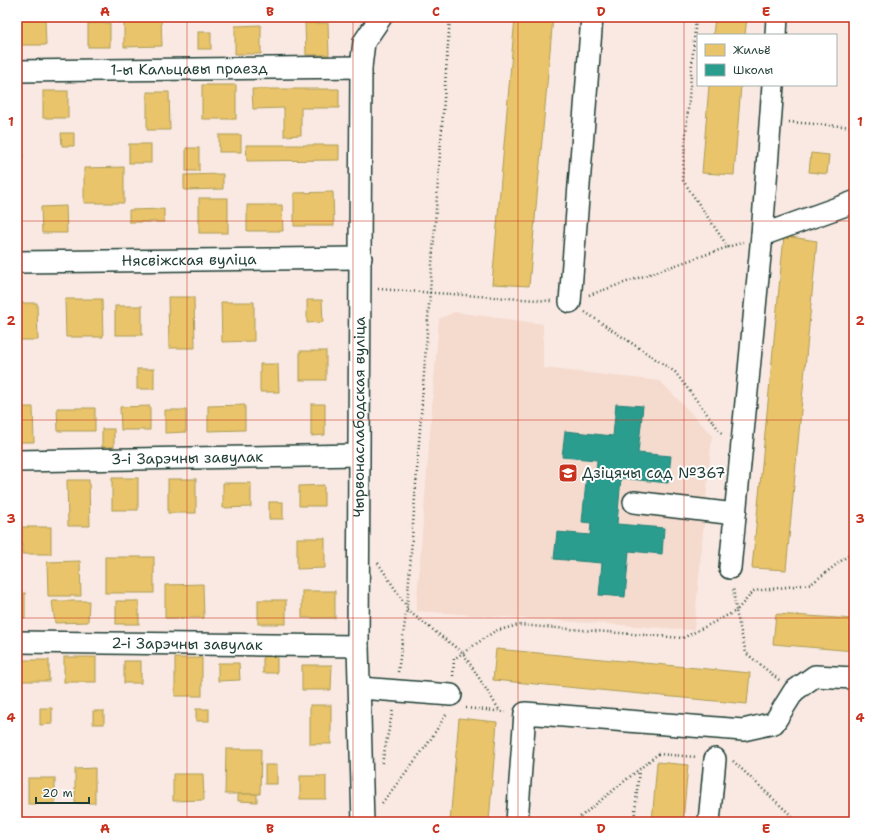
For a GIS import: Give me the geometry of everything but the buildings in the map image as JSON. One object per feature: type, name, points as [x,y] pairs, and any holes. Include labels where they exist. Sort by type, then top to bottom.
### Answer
[{"type":"street","name":"Чырвонаслабодская вуліца","points":[[363,822],[358,646],[361,67],[364,42],[381,17]]},
{"type":"street","points":[[570,302],[592,17]]},
{"type":"street","points":[[776,34],[777,17]]},
{"type":"street","name":"1-ы Кальцавы праезд","points":[[17,71],[361,67]]},
{"type":"street","points":[[730,568],[762,236],[773,86]]},
{"type":"street","points":[[762,236],[854,202]]},
{"type":"street","name":"Нясвіжская вуліца","points":[[17,262],[361,258]]},
{"type":"street","name":"3-і Зарэчны завулак","points":[[17,461],[358,455]]},
{"type":"street","points":[[634,502],[734,514]]},
{"type":"street","name":"2-і Зарэчны завулак","points":[[17,642],[358,646]]},
{"type":"street","points":[[517,822],[525,713],[743,730],[774,723],[794,691],[815,676],[854,678]]},
{"type":"street","points":[[360,688],[396,691],[451,701]]},
{"type":"street","points":[[709,822],[715,759]]},
{"type":"path","points":[[382,765],[396,691],[407,608],[450,17]]},
{"type":"path","points":[[619,17],[640,17]]},
{"type":"path","points":[[696,17],[682,178],[728,247]]},
{"type":"path","points":[[771,120],[854,127]]},
{"type":"path","points":[[360,288],[570,302],[762,236]]},
{"type":"path","points":[[570,302],[676,372],[724,436]]},
{"type":"path","points":[[380,806],[427,745],[451,701],[454,659],[495,631],[519,625],[683,638],[736,611],[754,591],[811,584],[854,551]]},
{"type":"path","points":[[374,557],[407,608],[463,653],[500,711]]},
{"type":"path","points":[[730,568],[736,611],[746,653],[794,691]]},
{"type":"path","points":[[451,701],[500,711],[525,713]]},
{"type":"path","points":[[574,822],[658,754],[736,761],[798,822]]},
{"type":"path","points":[[634,822],[639,770]]},
{"type":"shaded area","name":"Дзіцячы сад №367","points":[[455,312],[543,324],[543,368],[660,381],[712,435],[694,630],[416,611],[439,319]]},
{"type":"place","name":"Дзіцячы сад №367","points":[[568,473]]}]
